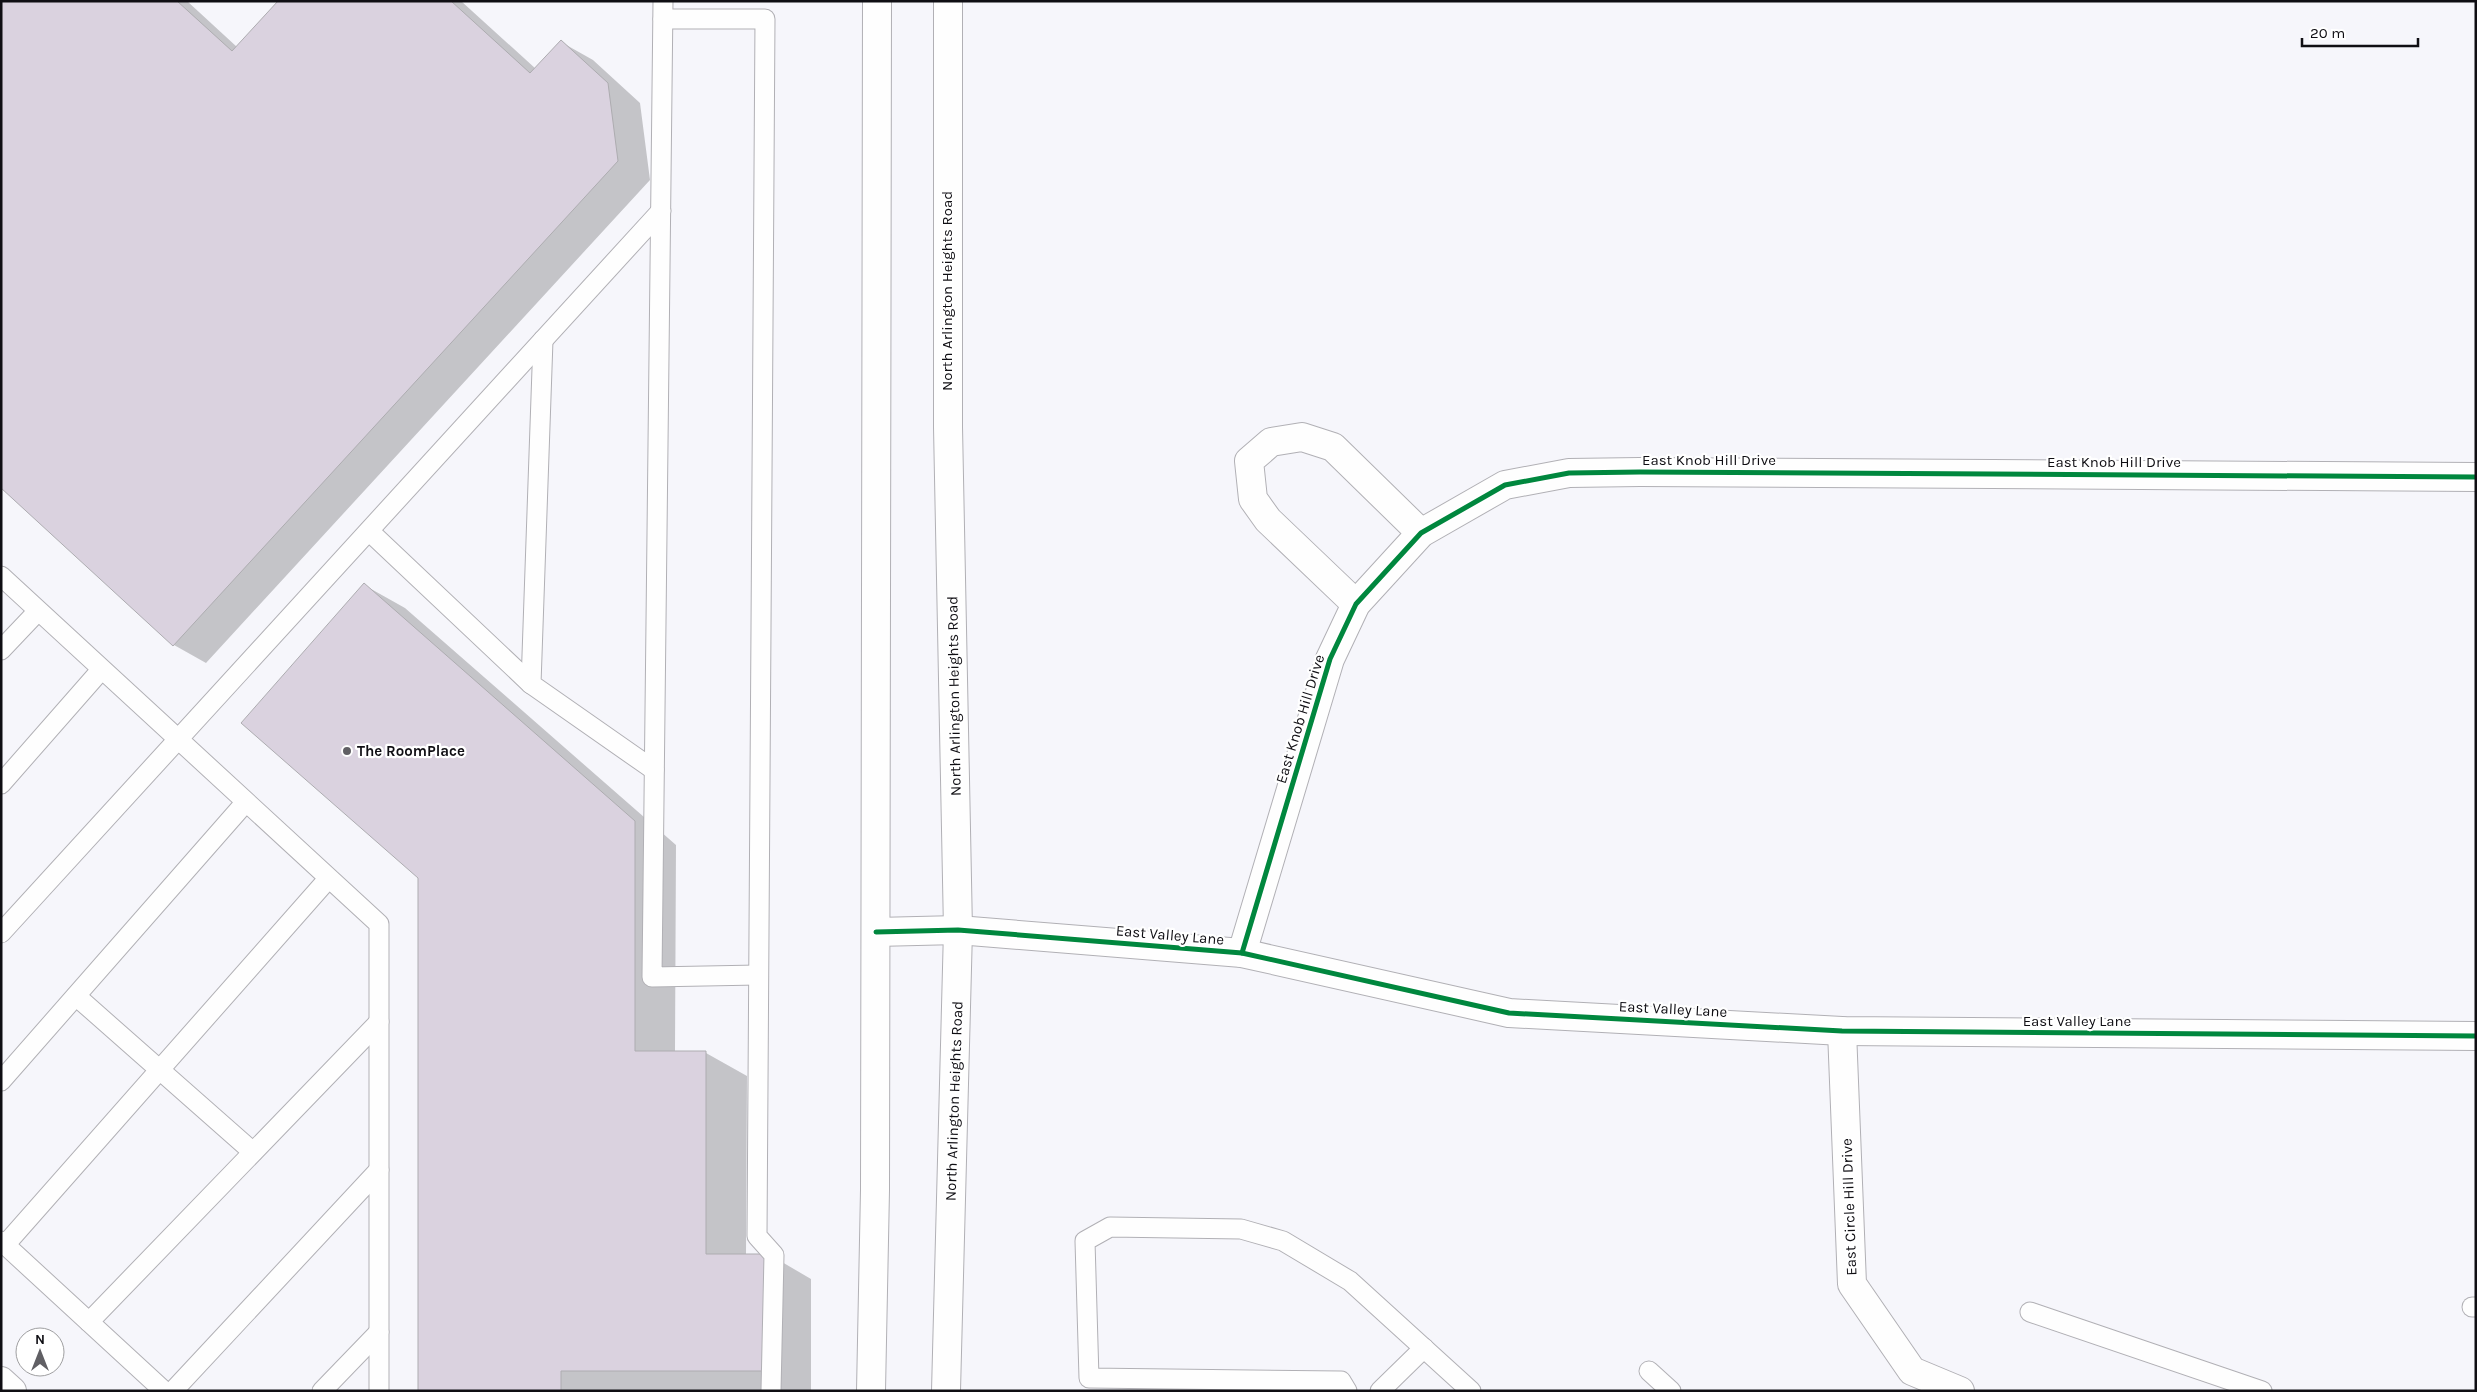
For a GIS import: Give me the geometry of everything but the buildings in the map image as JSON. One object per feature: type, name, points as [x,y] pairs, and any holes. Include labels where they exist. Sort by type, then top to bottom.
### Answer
[{"type":"street","points":[[871,1391],[876,1190],[877,1]]},
{"type":"street","name":"North Arlington Heights Road","points":[[946,1391],[958,930],[948,426],[948,1]]},
{"type":"street","points":[[1356,604],[1268,520],[1253,499],[1249,461],[1271,442],[1302,437],[1332,446],[1421,533]]},
{"type":"street","name":"East Knob Hill Drive","points":[[1242,953],[1330,659],[1356,604],[1421,533],[1505,484],[1569,473],[2476,477]]},
{"type":"street","name":"East Valley Lane","points":[[876,932],[958,930],[1242,953],[1509,1013],[1842,1031],[2476,1036]]},
{"type":"street","name":"East Circle Hill Drive","points":[[1842,1031],[1852,1284],[1912,1371],[1956,1390]]},
{"type":"street","points":[[1,1380],[12,1391]]},
{"type":"lane","points":[[758,975],[652,977],[663,10],[765,19],[758,975],[756,1236],[774,1256],[771,1391]]},
{"type":"lane","points":[[1,933],[661,211]]},
{"type":"lane","points":[[531,684],[543,340]]},
{"type":"lane","points":[[369,531],[531,684],[654,770]]},
{"type":"lane","points":[[1,576],[177,741],[379,924],[379,1391]]},
{"type":"lane","points":[[1,650],[38,611]]},
{"type":"lane","points":[[1,784],[101,670]]},
{"type":"lane","points":[[1,1081],[245,803]]},
{"type":"lane","points":[[164,1391],[3,1243],[328,879]]},
{"type":"lane","points":[[76,996],[253,1152]]},
{"type":"lane","points":[[90,1322],[379,1022]]},
{"type":"lane","points":[[173,1391],[379,1170]]},
{"type":"lane","points":[[1347,1391],[1341,1381],[1152,1384],[1089,1378],[1085,1241],[1110,1226],[1241,1229],[1283,1241],[1350,1281],[1471,1391]]},
{"type":"lane","points":[[2030,1312],[2262,1391]]},
{"type":"lane","points":[[322,1391],[379,1332]]},
{"type":"lane","points":[[1380,1391],[1424,1348]]},
{"type":"lane","points":[[1649,1371],[1671,1391]]},
{"type":"cycle path","points":[[1242,953],[1330,659],[1356,604],[1421,533],[1505,485],[1569,473],[1640,472],[2476,477]]},
{"type":"cycle path","points":[[876,932],[958,930],[1242,953],[1509,1013],[1842,1031],[2476,1036]]},
{"type":"place","name":"The RoomPlace","points":[[347,751]]}]
